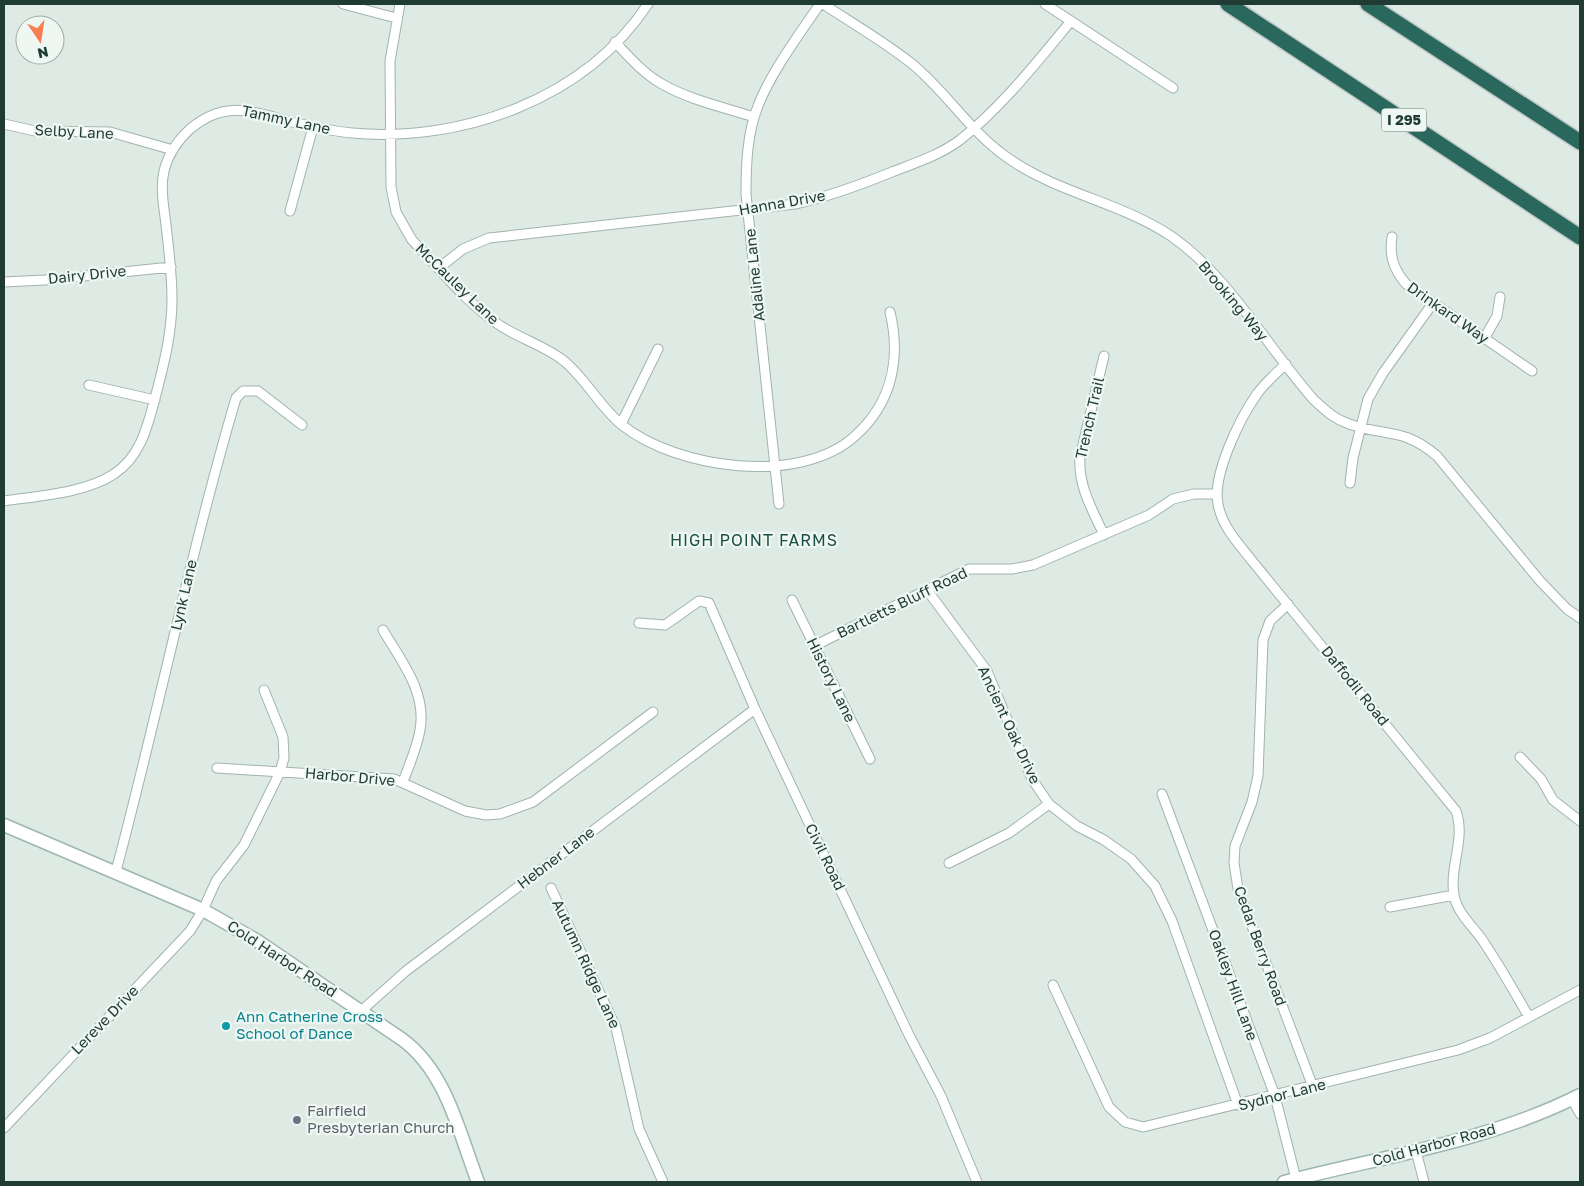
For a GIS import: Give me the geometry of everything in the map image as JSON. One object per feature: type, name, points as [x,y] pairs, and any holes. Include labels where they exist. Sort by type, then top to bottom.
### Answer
[{"type":"highway","name":"I 295","points":[[1228,4],[1580,237]]},
{"type":"highway","points":[[1368,4],[1580,142]]},
{"type":"main road","name":"Cold Harbor Road","points":[[4,826],[116,871],[203,910],[256,940],[415,1050],[432,1068],[478,1182]]},
{"type":"main road","name":"Cold Harbor Road","points":[[1290,1181],[1416,1151],[1520,1122],[1576,1097]]},
{"type":"street","points":[[343,4],[396,18]]},
{"type":"street","name":"McCauley Lane","points":[[400,4],[390,60],[391,187],[396,212],[412,240],[494,322],[564,361],[621,424],[660,449],[692,459],[722,464],[775,465],[824,456],[854,437],[874,415],[888,390],[895,362],[895,345],[890,312]]},
{"type":"street","name":"Tammy Lane","points":[[4,501],[87,486],[116,473],[139,448],[148,426],[155,400],[172,324],[171,267],[162,182],[168,159],[173,150],[199,123],[219,112],[230,110],[255,111],[313,127],[349,132],[390,135],[451,129],[519,108],[567,81],[615,42],[635,22],[648,4]]},
{"type":"street","name":"Adaline Lane","points":[[779,504],[748,210],[747,163],[754,117],[764,92],[822,4]]},
{"type":"street","name":"Brooking Way","points":[[822,4],[911,63],[996,149],[1024,168],[1059,185],[1130,214],[1172,237],[1191,252],[1217,278],[1299,383],[1331,416],[1361,428],[1407,437],[1438,456],[1540,581],[1567,609],[1580,618]]},
{"type":"street","points":[[1045,4],[1174,88]]},
{"type":"street","name":"Hanna Drive","points":[[439,268],[463,249],[483,241],[504,236],[794,204],[838,193],[928,159],[946,150],[974,128],[1019,82],[1071,21]]},
{"type":"street","points":[[615,42],[643,70],[661,84],[687,96],[754,117]]},
{"type":"street","name":"Selby Lane","points":[[4,124],[35,131],[110,132],[173,150]]},
{"type":"street","points":[[290,211],[313,127]]},
{"type":"street","name":"Drinkard Way","points":[[1392,237],[1392,261],[1398,275],[1406,284],[1532,371]]},
{"type":"street","name":"Dairy Drive","points":[[4,282],[45,280],[171,267]]},
{"type":"street","points":[[1484,339],[1497,316],[1500,297]]},
{"type":"street","points":[[1350,483],[1353,458],[1364,410],[1375,386],[1433,304]]},
{"type":"street","points":[[621,424],[658,349]]},
{"type":"street","name":"Trench Trail","points":[[1104,356],[1080,457],[1079,469],[1081,484],[1104,535]]},
{"type":"street","name":"Daffodil Road","points":[[1286,364],[1256,396],[1236,430],[1220,475],[1216,494],[1221,517],[1227,529],[1456,811],[1460,822],[1460,834],[1454,895]]},
{"type":"street","points":[[89,385],[155,400]]},
{"type":"street","name":"Lynk Lane","points":[[116,871],[151,739],[203,514],[236,398],[243,391],[258,391],[302,424]]},
{"type":"street","name":"Bartletts Bluff Road","points":[[814,646],[969,569],[1012,569],[1033,565],[1149,515],[1173,499],[1194,494],[1216,494]]},
{"type":"street","name":"Ancient Oak Drive","points":[[927,590],[987,671],[1032,779],[1049,804],[1077,826],[1104,840],[1131,859],[1155,886],[1172,921],[1238,1105]]},
{"type":"street","name":"History Lane","points":[[792,600],[870,759]]},
{"type":"street","name":"Civil Road","points":[[639,623],[666,625],[699,601],[710,603],[755,708],[909,1035],[941,1096],[977,1182]]},
{"type":"street","name":"Cedar Berry Road","points":[[1288,604],[1270,621],[1263,640],[1258,776],[1252,802],[1235,846],[1234,864],[1238,889],[1313,1087]]},
{"type":"street","points":[[382,630],[414,683],[421,705],[420,729],[402,782]]},
{"type":"street","name":"Lereve Drive","points":[[4,1128],[183,938],[203,910],[216,881],[244,845],[280,772],[284,758],[283,738],[264,690]]},
{"type":"street","name":"Hebner Lane","points":[[361,1011],[406,971],[755,708]]},
{"type":"street","name":"Harbor Drive","points":[[217,768],[383,778],[402,782],[465,811],[486,815],[511,812],[533,802],[653,712]]},
{"type":"street","points":[[1520,757],[1541,779],[1553,800],[1580,821]]},
{"type":"street","name":"Oakley Hill Lane","points":[[1162,794],[1274,1096],[1290,1181]]},
{"type":"street","points":[[949,864],[1010,834],[1049,804]]},
{"type":"street","name":"Autumn Ridge Lane","points":[[551,888],[616,1028],[639,1129],[663,1182]]},
{"type":"street","points":[[1390,907],[1454,895],[1457,904],[1484,943],[1529,1017]]},
{"type":"street","name":"Sydnor Lane","points":[[1053,985],[1106,1102],[1113,1112],[1125,1122],[1143,1127],[1154,1126],[1458,1050],[1490,1038],[1580,990]]},
{"type":"street","points":[[1576,1097],[1580,1114]]},
{"type":"street","points":[[1416,1151],[1424,1182]]},
{"type":"place","name":"Ann Catherine Cross School of Dance","points":[[226,1026]]},
{"type":"place","name":"Fairfield Presbyterian Church","points":[[297,1120]]},
{"type":"district","name":"HIGH POINT FARMS","points":[[754,540]]}]
